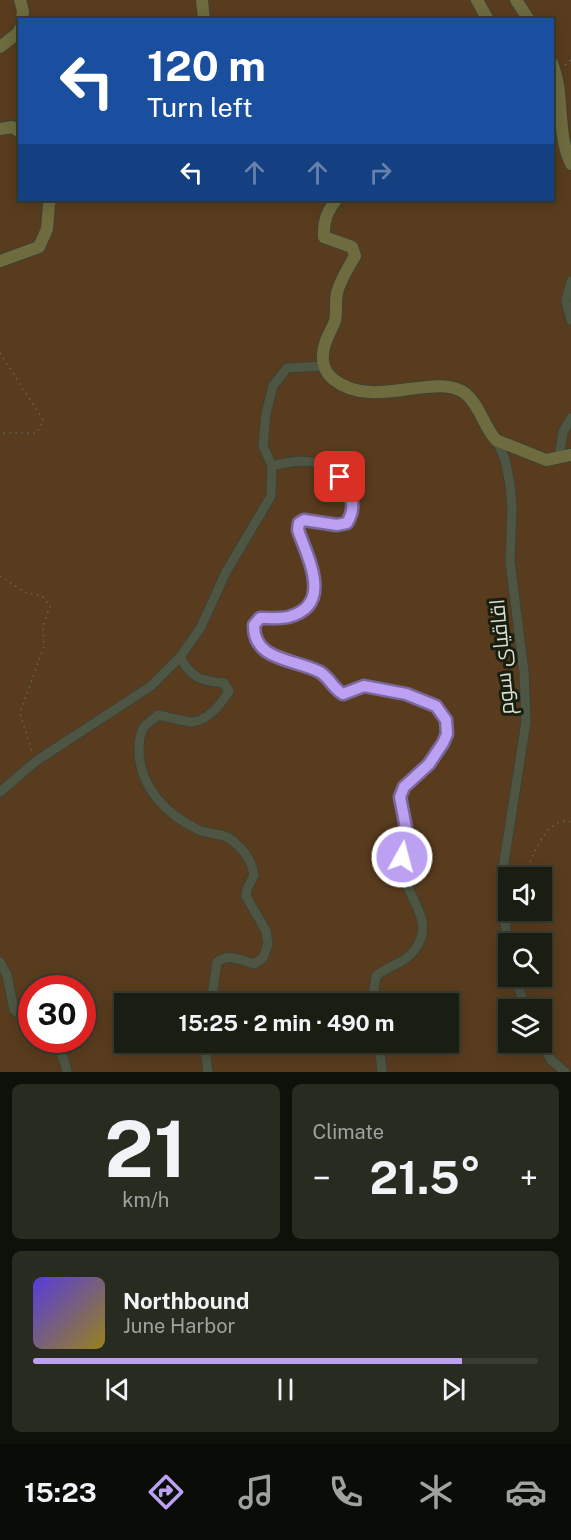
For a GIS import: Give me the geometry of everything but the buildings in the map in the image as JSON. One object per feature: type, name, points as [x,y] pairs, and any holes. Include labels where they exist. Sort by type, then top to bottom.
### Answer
[{"type":"street","points":[[20,0],[22,18]]},
{"type":"street","points":[[202,0],[204,18]]},
{"type":"street","points":[[477,0],[487,18]]},
{"type":"street","points":[[516,0],[528,18]]},
{"type":"street","points":[[0,47],[18,33]]},
{"type":"street","points":[[554,68],[571,164]]},
{"type":"street","points":[[0,129],[12,127],[18,131]]},
{"type":"street","points":[[0,261],[39,247],[47,229],[50,201]]},
{"type":"street","points":[[335,201],[327,212],[323,226],[324,237],[352,247],[355,256],[337,294],[335,320],[322,354],[324,366],[330,376],[340,384],[374,393],[438,387],[465,394],[496,440],[546,460],[565,456],[563,432],[571,418]]},
{"type":"street","points":[[571,281],[566,301],[571,320]]},
{"type":"street","points":[[0,792],[36,761],[151,686],[180,657],[201,627],[226,572],[271,496],[272,466],[262,446],[266,414],[273,386],[287,368],[324,366]]},
{"type":"street","name":"اقاقیای سوم","points":[[496,440],[505,459],[510,484],[512,509],[510,561],[524,672],[526,722],[502,868],[502,907],[507,933]]},
{"type":"street","points":[[272,466],[290,461],[310,461],[327,466],[340,477],[353,503],[352,514],[347,523],[337,525],[304,520],[299,523],[298,530],[316,585],[314,596],[309,605],[286,618],[260,618],[254,625],[254,636],[258,644],[264,651],[306,665],[323,674],[336,690],[343,694],[364,686],[406,694],[436,706],[446,720],[447,734],[443,743],[429,764],[404,787],[400,797],[406,828],[402,870],[407,889],[422,919],[424,932],[417,947],[407,959],[383,970],[376,976],[374,993]]},
{"type":"street","points":[[180,657],[187,671],[198,678],[224,682],[229,691],[222,703],[207,716],[193,722],[158,716],[144,728],[140,741],[139,760],[144,779],[165,808],[175,816],[199,830],[225,835],[249,859],[254,875],[246,896],[266,931],[267,945],[263,958],[254,964],[235,957],[223,958],[217,962],[213,993]]},
{"type":"street","points":[[0,962],[7,975],[14,1010],[18,1013]]},
{"type":"street","points":[[60,1053],[67,1072]]},
{"type":"street","points":[[205,1053],[208,1072]]},
{"type":"street","points":[[380,1053],[382,1072]]},
{"type":"street","points":[[547,1053],[565,1072]]},
{"type":"path","points":[[0,352],[43,420],[37,433],[0,433]]},
{"type":"path","points":[[0,576],[24,592],[42,596],[50,606],[43,627],[44,646],[20,713],[36,761]]},
{"type":"path","points":[[528,867],[546,831],[566,820],[571,822]]},
{"type":"shaded area","points":[[0,0],[571,0],[571,1072],[0,1072]]},
{"type":"route","points":[[340,477],[353,503],[352,514],[347,523],[337,525],[304,520],[299,523],[298,530],[316,585],[314,596],[309,605],[286,618],[260,618],[254,625],[254,636],[264,651],[306,665],[323,674],[336,690],[343,694],[364,686],[406,694],[436,706],[446,720],[447,734],[443,743],[429,764],[404,787],[400,797],[406,828],[402,857]]}]
